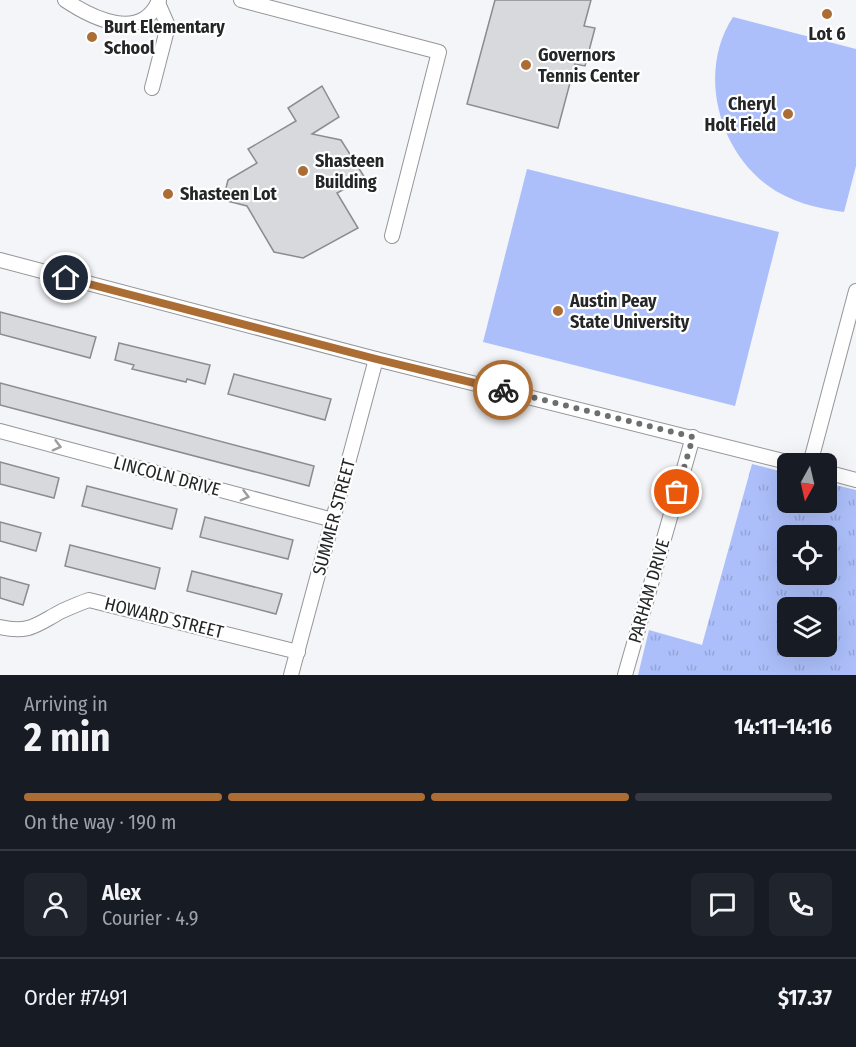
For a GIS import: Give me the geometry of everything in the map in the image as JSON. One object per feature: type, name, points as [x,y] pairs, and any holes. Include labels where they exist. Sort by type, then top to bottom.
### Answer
[{"type":"street","points":[[65,0],[83,12],[118,24],[134,24],[148,18],[159,2]]},
{"type":"street","points":[[241,0],[439,52],[392,236]]},
{"type":"street","points":[[152,88],[168,26],[159,2]]},
{"type":"street","points":[[0,260],[376,359],[777,459]]},
{"type":"street","points":[[813,453],[856,291]]},
{"type":"street","name":"SUMMER STREET","points":[[291,675],[376,359]]},
{"type":"street","name":"LINCOLN DRIVE","points":[[0,431],[333,520]]},
{"type":"street","name":"PARHAM DRIVE","points":[[625,675],[693,437]]},
{"type":"street","points":[[837,475],[856,480]]},
{"type":"street","name":"HOWARD STREET","points":[[0,627],[17,631],[35,627],[62,611],[89,600],[298,652]]},
{"type":"green space","name":"Cheryl Holt Field","points":[[733,17],[856,49],[856,166],[844,212],[804,203],[776,191],[750,169],[736,151],[725,130],[718,107],[715,84],[722,38]]},
{"type":"green space","points":[[527,169],[779,232],[735,406],[483,342]]},
{"type":"green space","points":[[752,464],[777,470],[777,513],[837,513],[837,485],[856,490],[856,675],[638,675],[649,630],[702,645]]},
{"type":"building","name":"Governors Tennis Center","points":[[495,0],[591,0],[584,26],[595,28],[585,66],[575,64],[558,128],[467,104]]},
{"type":"building","name":"Shasteen Building","points":[[322,86],[339,117],[312,134],[341,140],[365,178],[337,193],[358,228],[303,258],[274,252],[247,206],[223,200],[228,180],[257,163],[248,149],[296,121],[288,108]]},
{"type":"building","points":[[0,312],[96,337],[90,358],[0,334]]},
{"type":"building","points":[[119,343],[210,365],[205,384],[187,379],[186,382],[132,369],[134,365],[115,360]]},
{"type":"building","points":[[234,374],[331,399],[325,420],[228,394]]},
{"type":"building","points":[[0,383],[314,466],[309,486],[0,405]]},
{"type":"building","points":[[0,462],[59,478],[54,498],[0,484]]},
{"type":"building","points":[[87,486],[177,509],[172,529],[82,506]]},
{"type":"building","points":[[205,517],[293,540],[288,559],[200,537]]},
{"type":"building","points":[[0,522],[41,533],[36,551],[0,541]]},
{"type":"building","points":[[70,545],[160,568],[155,589],[65,566]]},
{"type":"building","points":[[192,571],[282,594],[276,614],[187,591]]},
{"type":"building","points":[[0,577],[29,585],[23,605],[0,598]]},
{"type":"way so far","points":[[503,390],[693,437],[677,492]]},
{"type":"place","name":"Lot 6","points":[[827,14]]},
{"type":"place","name":"Burt Elementary School","points":[[92,37]]},
{"type":"place","name":"Governors Tennis Center","points":[[526,65]]},
{"type":"place","name":"Cheryl Holt Field","points":[[788,114]]},
{"type":"place","name":"Shasteen Building","points":[[303,171]]},
{"type":"place","name":"Shasteen Lot","points":[[168,194]]},
{"type":"place","name":"Austin Peay State University","points":[[558,311]]},
{"type":"route","points":[[66,278],[503,390]]}]
